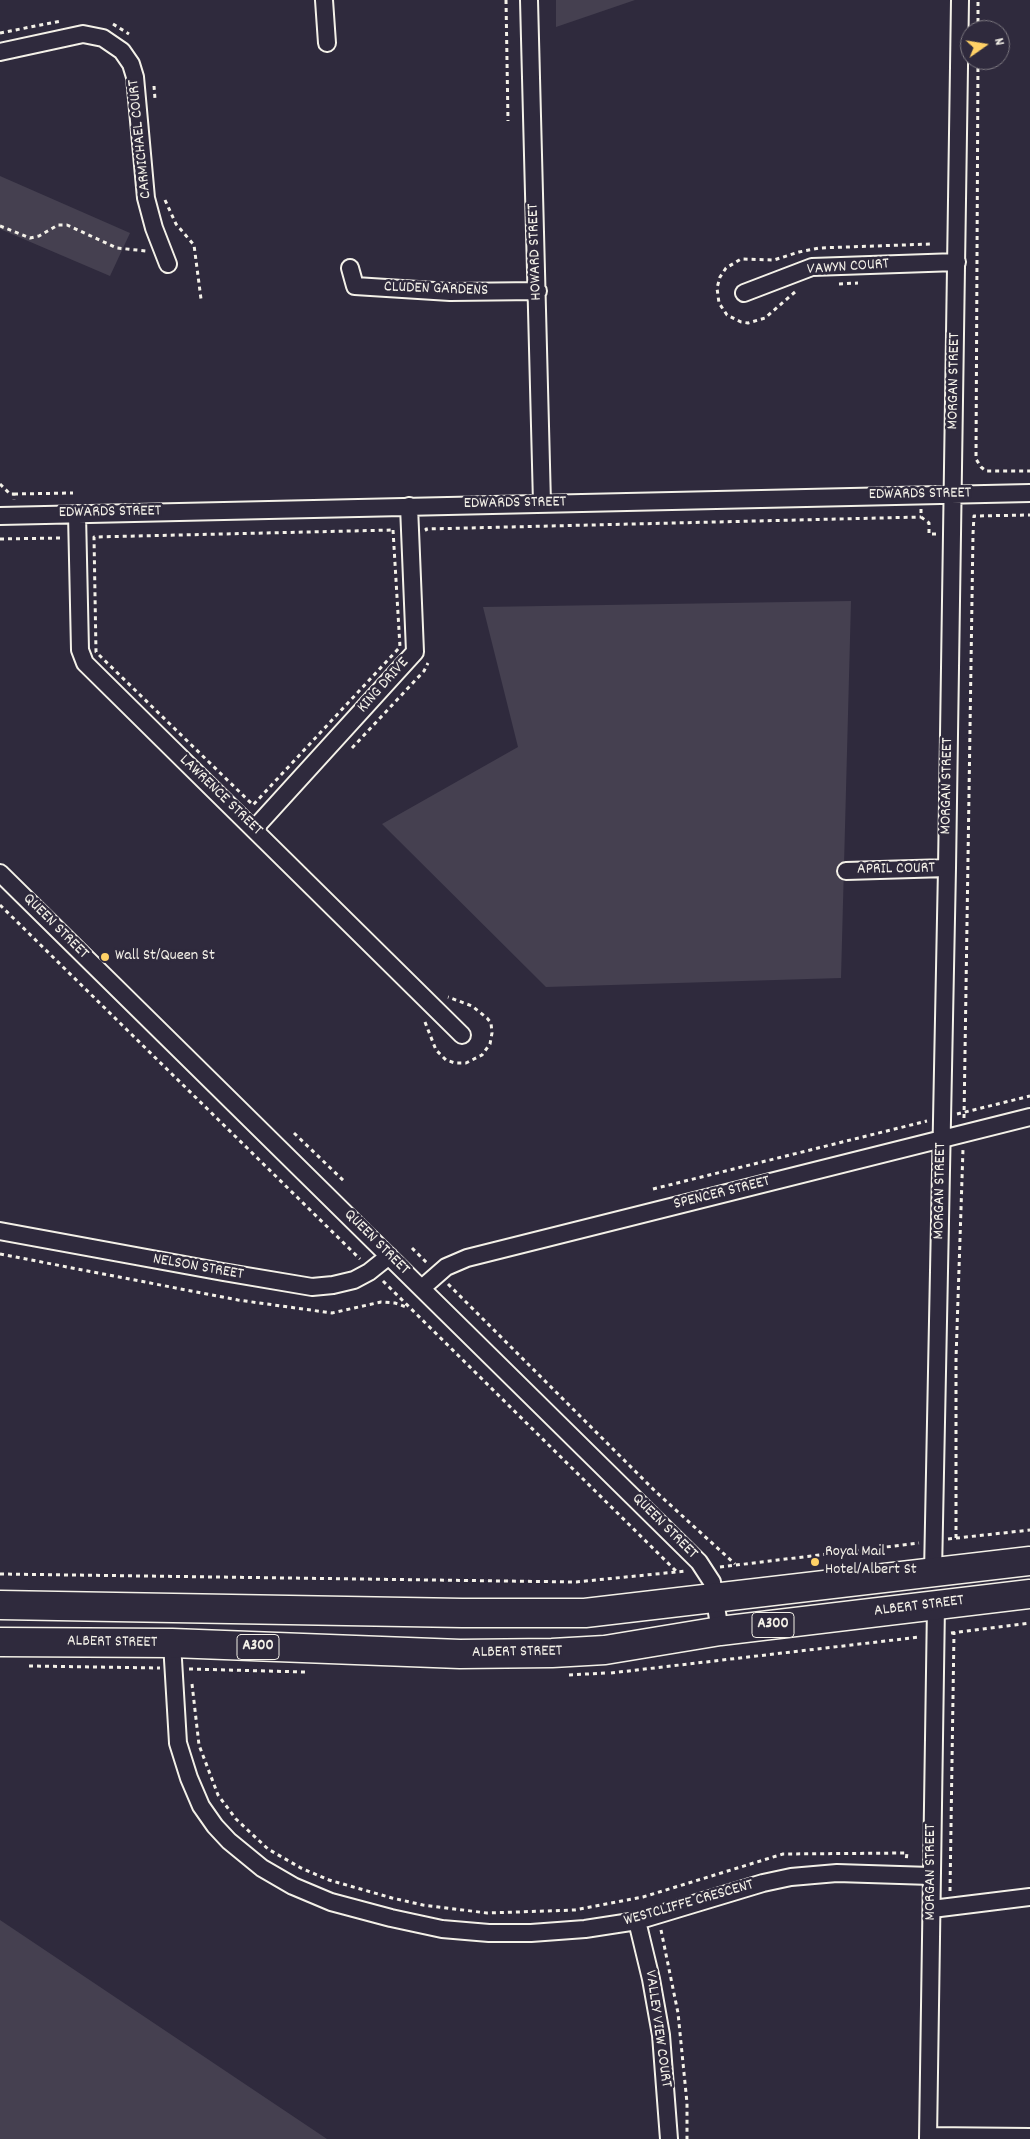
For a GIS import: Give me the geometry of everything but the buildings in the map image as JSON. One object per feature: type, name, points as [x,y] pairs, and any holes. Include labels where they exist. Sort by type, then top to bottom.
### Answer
[{"type":"highway","name":"ALBERT STREET","points":[[0,1605],[452,1613],[585,1613],[1030,1562]]},
{"type":"highway","name":"ALBERT STREET","points":[[0,1642],[173,1656],[543,1653],[605,1650],[720,1631],[1030,1594]]},
{"type":"street","points":[[324,0],[327,42]]},
{"type":"street","name":"HOWARD STREET","points":[[529,0],[542,503]]},
{"type":"street","name":"MORGAN STREET","points":[[934,1573],[960,0]]},
{"type":"street","name":"CARMICHAEL COURT","points":[[0,52],[83,34],[102,38],[122,51],[131,64],[135,77],[146,198],[165,258]]},
{"type":"street","name":"VAWYN COURT","points":[[744,293],[812,267],[956,262]]},
{"type":"street","name":"CLUDEN GARDENS","points":[[350,268],[355,286],[450,292],[538,291]]},
{"type":"street","name":"EDWARDS STREET","points":[[0,516],[1030,492]]},
{"type":"street","name":"KING DRIVE","points":[[254,829],[415,652],[409,506]]},
{"type":"street","name":"LAWRENCE STREET","points":[[77,514],[80,650],[83,661],[462,1035]]},
{"type":"street","name":"APRIL COURT","points":[[846,871],[947,868]]},
{"type":"street","name":"QUEEN STREET","points":[[0,872],[705,1569],[712,1582],[720,1631]]},
{"type":"street","name":"SPENCER STREET","points":[[422,1288],[450,1264],[473,1256],[1030,1117]]},
{"type":"street","name":"NELSON STREET","points":[[0,1231],[303,1286],[324,1286],[348,1282],[371,1270],[389,1256]]},
{"type":"street","name":"MORGAN STREET","points":[[928,2137],[936,1605]]},
{"type":"street","name":"WESTCLIFFE CRESCENT","points":[[173,1656],[178,1743],[195,1794],[212,1821],[243,1854],[277,1877],[310,1894],[340,1904],[442,1929],[489,1933],[522,1933],[585,1929],[637,1920],[763,1883],[791,1877],[837,1873],[931,1876]]},
{"type":"street","points":[[932,1909],[1030,1897]]},
{"type":"street","name":"VALLEY VIEW COURT","points":[[637,1920],[651,1979],[661,2035],[669,2139]]},
{"type":"street","points":[[928,2137],[1030,2137]]},
{"type":"path","points":[[506,0],[508,121]]},
{"type":"path","points":[[978,0],[978,20]]},
{"type":"path","points":[[978,70],[976,458],[981,467],[986,471],[1030,470]]},
{"type":"path","points":[[0,226],[30,238],[39,236],[58,225],[67,225],[117,248],[165,258]]},
{"type":"path","points":[[831,283],[865,283]]},
{"type":"path","points":[[722,309],[727,315],[741,322],[754,322],[769,315],[797,290]]},
{"type":"path","points":[[14,494],[73,493]]},
{"type":"path","points":[[426,529],[921,517]]},
{"type":"path","points":[[393,530],[400,647],[253,805],[96,652],[94,537],[393,530]]},
{"type":"path","points":[[956,1538],[956,1359],[964,1134],[973,534]]},
{"type":"path","points":[[0,539],[61,538]]},
{"type":"path","points":[[0,905],[677,1573]]},
{"type":"path","points":[[653,1188],[1030,1096]]},
{"type":"path","points":[[294,1133],[345,1182]]},
{"type":"path","points":[[412,1248],[655,1491],[735,1565]]},
{"type":"path","points":[[0,1254],[238,1300],[294,1308],[332,1313],[388,1302],[409,1308]]},
{"type":"path","points":[[0,1574],[576,1582],[677,1573],[1030,1530]]},
{"type":"path","points":[[936,1635],[1030,1623]]},
{"type":"path","points":[[950,1906],[954,1632]]},
{"type":"path","points":[[29,1666],[173,1656],[191,1669],[199,1745],[212,1784],[224,1806],[268,1849],[301,1868],[329,1880],[423,1905],[487,1913],[575,1910],[631,1900]]},
{"type":"shaded area","points":[[556,0],[635,0],[556,27]]},
{"type":"shaded area","points":[[0,176],[130,233],[110,276],[0,229]]},
{"type":"shaded area","points":[[851,601],[841,978],[546,987],[382,824],[518,747],[483,607]]},
{"type":"shaded area","points":[[0,1920],[327,2139],[0,2139]]},
{"type":"place","name":"Wall St/Queen St","points":[[105,957]]},
{"type":"place","name":"Royal Mail Hotel/Albert St","points":[[815,1562]]}]
